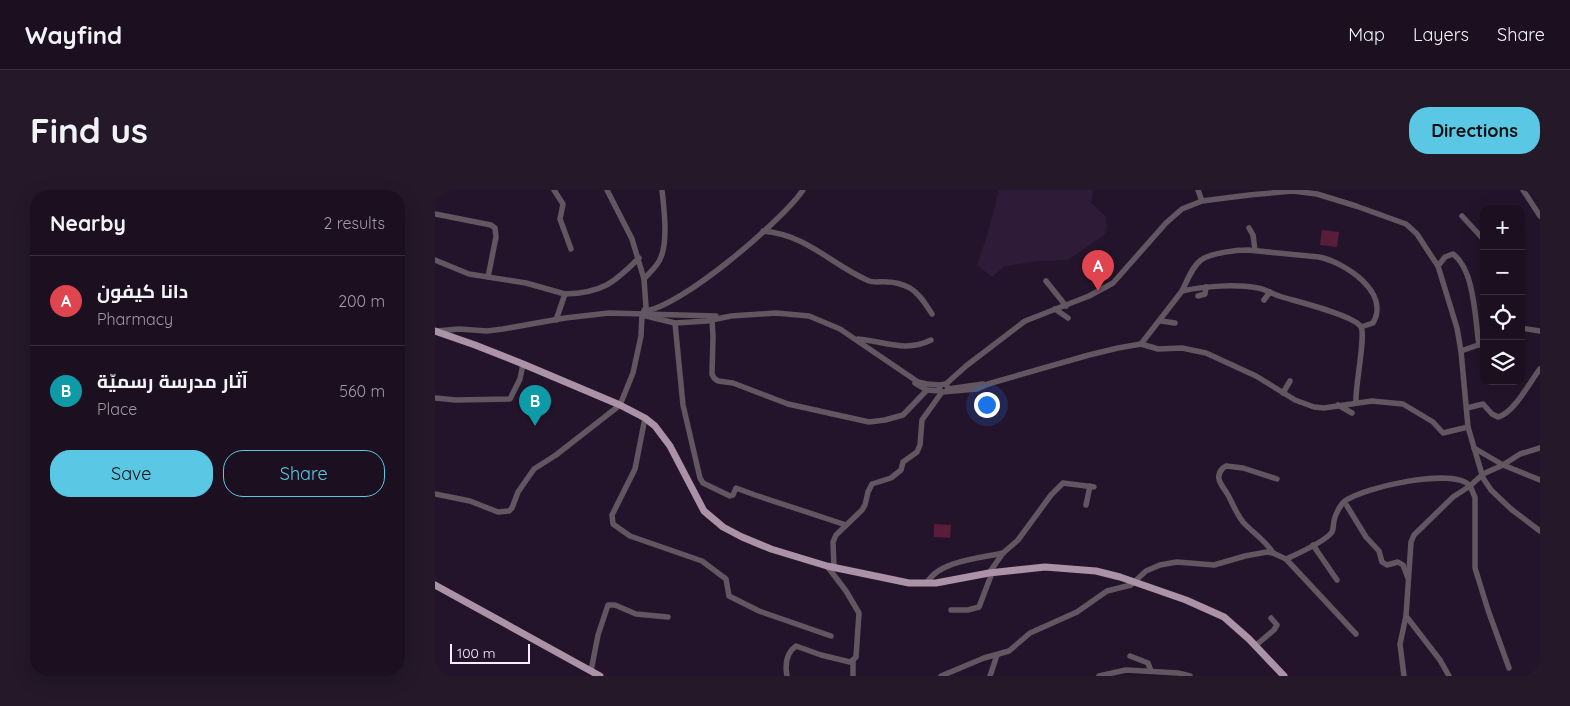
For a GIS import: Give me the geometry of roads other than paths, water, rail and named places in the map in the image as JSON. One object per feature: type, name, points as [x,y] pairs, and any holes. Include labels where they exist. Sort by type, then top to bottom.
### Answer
[{"type":"main road","points":[[435,331],[523,364],[620,405],[645,418],[655,426],[670,446],[704,511],[730,531],[771,549],[835,568],[909,582],[946,581],[990,573],[1045,567],[1096,571],[1135,581],[1213,610],[1237,627],[1284,676]]},
{"type":"main road","points":[[435,585],[600,676]]},
{"type":"street","points":[[554,190],[563,204],[560,220],[571,249]]},
{"type":"street","points":[[435,494],[470,501],[499,512],[509,511],[525,480],[534,469],[556,455],[620,405],[629,388],[637,360],[646,301],[644,279],[639,258],[632,239],[607,190]]},
{"type":"street","points":[[644,279],[658,263],[663,251],[662,190]]},
{"type":"street","points":[[643,313],[682,296],[722,267],[763,231],[803,190]]},
{"type":"street","points":[[1198,190],[1202,201]]},
{"type":"street","points":[[1523,190],[1540,216]]},
{"type":"street","points":[[835,568],[834,538],[862,510],[872,484],[891,478],[901,470],[903,462],[917,452],[920,445],[922,420],[945,389],[977,359],[1025,321],[1066,306],[1103,290],[1113,283],[1166,223],[1182,209],[1202,201],[1264,192],[1293,191],[1317,194],[1406,224],[1420,238],[1437,266],[1450,302],[1461,351],[1468,427],[1486,483],[1511,509],[1540,531]]},
{"type":"street","points":[[435,214],[491,225],[495,228],[496,237],[489,277]]},
{"type":"street","points":[[1462,216],[1480,236]]},
{"type":"street","points":[[1249,228],[1253,235],[1255,250]]},
{"type":"street","points":[[763,231],[777,232],[799,240],[851,272],[872,282],[891,282],[908,287],[921,298],[932,314]]},
{"type":"street","points":[[1141,344],[1161,321],[1201,260],[1237,250],[1255,250],[1328,259],[1360,278],[1373,293],[1377,309],[1373,322],[1361,327]]},
{"type":"street","points":[[1437,266],[1445,257],[1453,254],[1465,268],[1480,340]]},
{"type":"street","points":[[435,260],[469,274],[526,283],[565,294],[589,292],[602,288],[613,282],[639,258]]},
{"type":"street","points":[[1046,281],[1066,306]]},
{"type":"street","points":[[1182,291],[1206,287],[1258,288],[1339,314],[1351,320],[1361,327],[1363,340],[1360,351],[1356,402]]},
{"type":"street","points":[[1198,296],[1205,294],[1206,287]]},
{"type":"street","points":[[1264,300],[1269,292]]},
{"type":"street","points":[[557,320],[565,294]]},
{"type":"street","points":[[1055,309],[1068,318]]},
{"type":"street","points":[[435,331],[459,329],[503,330],[609,313],[721,317],[775,313],[799,314],[832,324],[896,368],[922,383],[945,389]]},
{"type":"street","points":[[643,313],[675,323],[712,320],[721,317]]},
{"type":"street","points":[[712,320],[712,374],[716,381],[733,383],[784,403],[854,420],[873,422],[903,415],[927,390]]},
{"type":"street","points":[[1161,321],[1175,323]]},
{"type":"street","points":[[675,323],[683,405],[700,478],[703,483],[730,496],[733,495],[736,488],[741,488],[755,495],[846,525]]},
{"type":"street","points":[[1525,328],[1540,331]]},
{"type":"street","points":[[856,339],[902,346],[919,346],[931,340]]},
{"type":"street","points":[[896,368],[906,377],[927,390],[966,390],[1089,355],[1141,344],[1158,349],[1183,348],[1207,353],[1256,376],[1295,400],[1319,408],[1356,402],[1382,401],[1403,404],[1433,422],[1443,433],[1468,427]]},
{"type":"street","points":[[1461,351],[1480,344]]},
{"type":"street","points":[[435,398],[456,400],[510,399],[520,379],[523,364]]},
{"type":"street","points":[[1467,408],[1483,404],[1492,414],[1498,417],[1504,415],[1513,406],[1540,369]]},
{"type":"street","points":[[1283,393],[1290,381]]},
{"type":"street","points":[[1338,405],[1352,413]]},
{"type":"street","points":[[645,418],[635,469],[612,516],[613,524],[630,536],[702,561],[726,579],[729,596],[733,599],[759,611],[831,636]]},
{"type":"street","points":[[1474,448],[1503,465],[1540,480]]},
{"type":"street","points":[[1404,676],[1400,644],[1406,616],[1411,542],[1414,535],[1453,497],[1470,486],[1483,474],[1503,465],[1520,454],[1540,448]]},
{"type":"street","points":[[1273,553],[1238,515],[1228,494],[1222,487],[1219,474],[1223,468],[1231,466],[1277,479]]},
{"type":"street","points":[[1286,559],[1331,533],[1334,520],[1342,504],[1356,496],[1393,484],[1434,478],[1454,479],[1470,486],[1475,497],[1476,506],[1475,568],[1487,610],[1509,668]]},
{"type":"street","points":[[951,610],[968,610],[979,607],[990,573],[1003,552],[1018,540],[1051,495],[1063,483],[1092,486],[1086,504]]},
{"type":"street","points":[[1347,506],[1366,537],[1379,552],[1382,562],[1387,565],[1398,562],[1403,565],[1408,578]]},
{"type":"street","points":[[1313,545],[1337,580]]},
{"type":"street","points":[[927,583],[942,568],[1003,552]]},
{"type":"street","points":[[941,676],[979,660],[1009,651],[1030,633],[1080,610],[1107,591],[1131,585],[1146,571],[1172,562],[1214,565],[1255,554],[1273,553],[1286,559],[1356,634]]},
{"type":"street","points":[[827,566],[859,612],[853,676]]},
{"type":"street","points":[[591,671],[602,618],[608,605],[615,605],[636,614],[668,617]]},
{"type":"street","points":[[1406,616],[1441,660],[1449,676]]},
{"type":"street","points":[[1255,646],[1274,630],[1277,625],[1271,618]]},
{"type":"street","points":[[787,676],[786,664],[792,649],[796,646],[835,659],[850,662],[853,660]]},
{"type":"street","points":[[990,676],[997,655]]},
{"type":"street","points":[[1130,656],[1148,663],[1151,671]]},
{"type":"street","points":[[1099,676],[1151,671],[1190,676]]},
{"type":"place","name":"دانا كيفون","points":[[1098,291]]},
{"type":"place","name":"آثار مدرسة رسميّة","points":[[535,426]]}]
